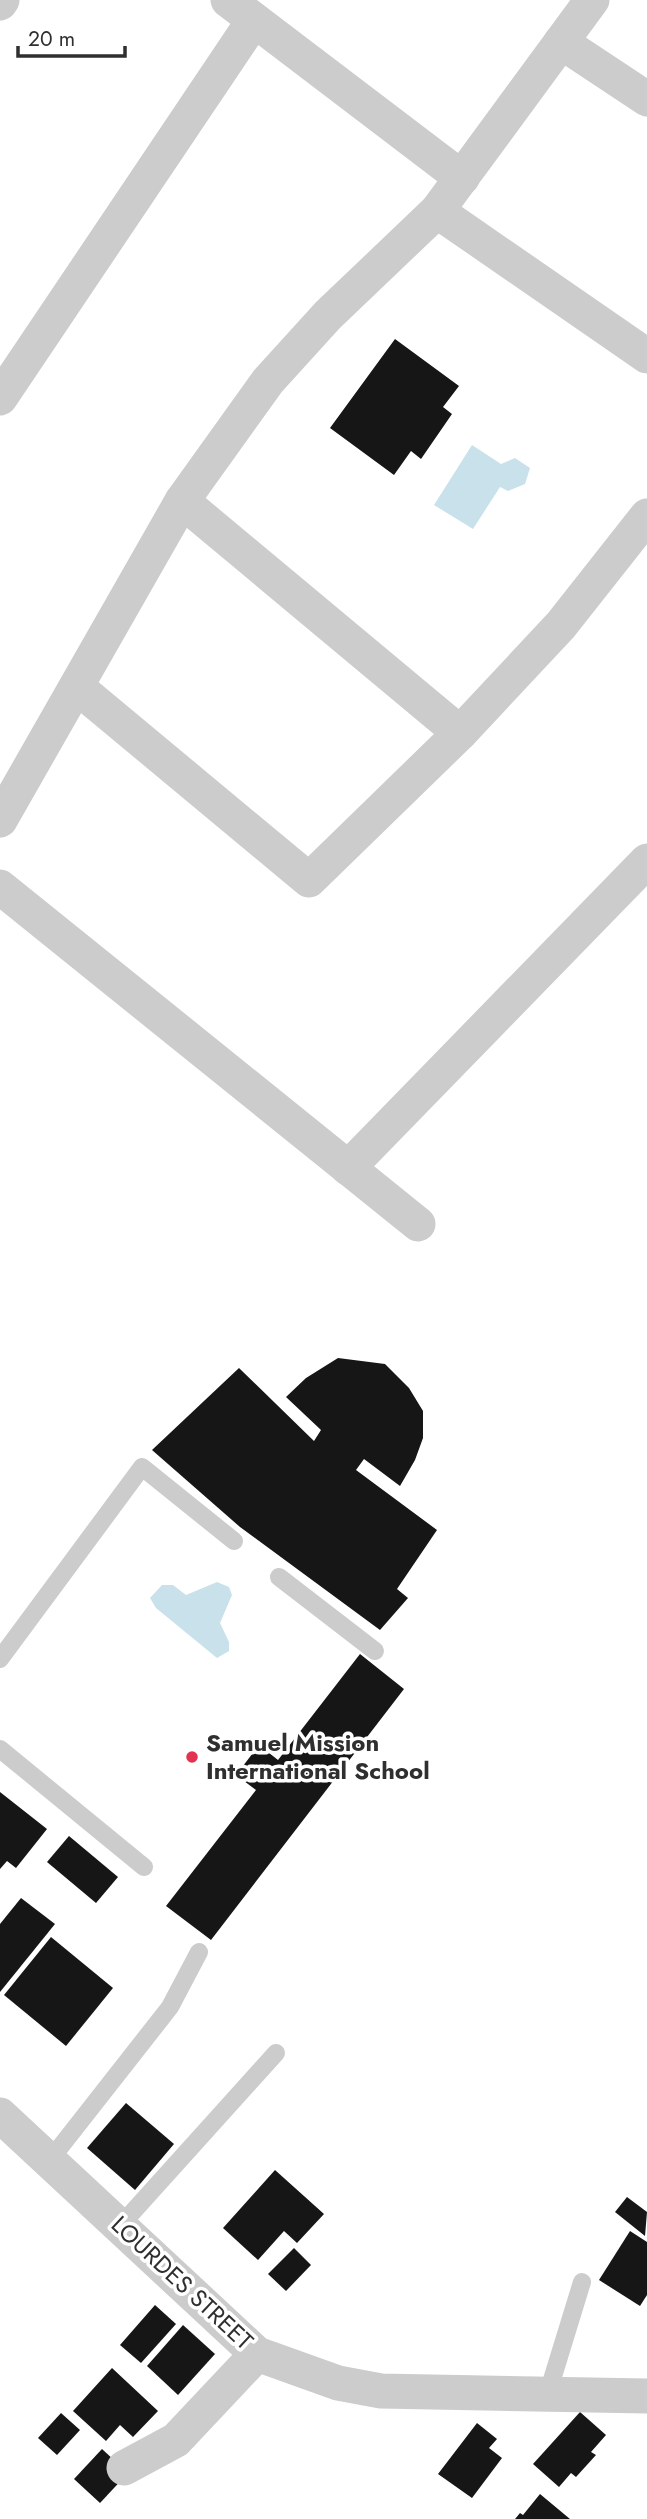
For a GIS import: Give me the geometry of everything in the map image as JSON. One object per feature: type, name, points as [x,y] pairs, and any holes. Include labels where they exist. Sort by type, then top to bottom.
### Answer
[{"type":"street","points":[[0,820],[183,501],[268,381],[328,315],[437,211],[592,0]]},
{"type":"street","points":[[0,398],[241,10],[462,178]]},
{"type":"street","points":[[561,42],[647,99]]},
{"type":"street","points":[[437,211],[647,356]]},
{"type":"street","points":[[183,501],[460,733]]},
{"type":"street","points":[[77,687],[309,880],[460,733],[561,625],[647,516]]},
{"type":"street","points":[[348,1168],[647,861]]},
{"type":"street","points":[[0,887],[418,1223]]},
{"type":"street","name":"LOURDES STREET","points":[[0,2115],[257,2354],[338,2383],[381,2391],[647,2396]]},
{"type":"street","points":[[124,2468],[176,2440],[257,2354]]},
{"type":"lane","points":[[0,1660],[142,1467],[234,1541]]},
{"type":"lane","points":[[279,1577],[375,1651]]},
{"type":"lane","points":[[0,1749],[144,1867]]},
{"type":"lane","points":[[51,2160],[170,2007],[199,1952]]},
{"type":"lane","points":[[120,2226],[276,2053]]},
{"type":"lane","points":[[547,2396],[582,2282]]},
{"type":"water","points":[[472,445],[501,464],[515,458],[530,468],[525,484],[508,491],[500,487],[473,529],[434,505]]},
{"type":"water","points":[[217,1582],[229,1587],[232,1595],[220,1623],[229,1642],[229,1651],[217,1658],[156,1608],[150,1598],[162,1585],[173,1585],[186,1595]]},
{"type":"building","points":[[395,339],[459,386],[443,407],[452,414],[421,459],[411,451],[394,475],[330,428]]},
{"type":"building","points":[[338,1358],[385,1364],[409,1388],[423,1411],[423,1438],[415,1460],[400,1486],[364,1459],[356,1470],[437,1530],[397,1589],[408,1598],[380,1630],[240,1527],[152,1450],[239,1368],[314,1441],[321,1430],[286,1397],[306,1378]]},
{"type":"building","points":[[360,1654],[404,1689],[211,1940],[166,1906],[256,1790],[236,1775],[259,1745],[278,1760]]},
{"type":"building","points":[[0,1792],[47,1829],[16,1868],[7,1861],[0,1869]]},
{"type":"building","points":[[69,1836],[118,1877],[96,1903],[47,1862]]},
{"type":"building","points":[[21,1898],[55,1924],[0,1992],[0,1924]]},
{"type":"building","points":[[51,1937],[113,1988],[66,2046],[4,1995]]},
{"type":"building","points":[[126,2103],[174,2144],[135,2190],[87,2148]]},
{"type":"building","points":[[275,2170],[324,2214],[297,2243],[284,2231],[258,2260],[223,2228]]},
{"type":"building","points":[[627,2197],[647,2212],[645,2236],[615,2212]]},
{"type":"building","points":[[630,2231],[647,2242],[647,2295],[640,2306],[599,2280]]},
{"type":"building","points":[[294,2248],[311,2265],[286,2291],[268,2274]]},
{"type":"building","points":[[155,2305],[176,2324],[141,2363],[120,2345]]},
{"type":"building","points":[[183,2325],[215,2354],[178,2395],[147,2366]]},
{"type":"building","points":[[112,2368],[158,2411],[133,2437],[120,2425],[106,2441],[73,2411]]},
{"type":"building","points":[[580,2412],[606,2435],[591,2452],[596,2455],[576,2477],[571,2473],[559,2487],[533,2464]]},
{"type":"building","points":[[61,2413],[80,2430],[57,2455],[38,2438]]},
{"type":"building","points":[[477,2423],[497,2439],[489,2448],[502,2458],[472,2498],[438,2474]]},
{"type":"building","points":[[102,2449],[128,2473],[100,2503],[74,2479]]},
{"type":"building","points":[[540,2494],[570,2519],[515,2519],[520,2513],[523,2515]]},
{"type":"place","name":"Samuel Mission International School","points":[[192,1757]]}]
